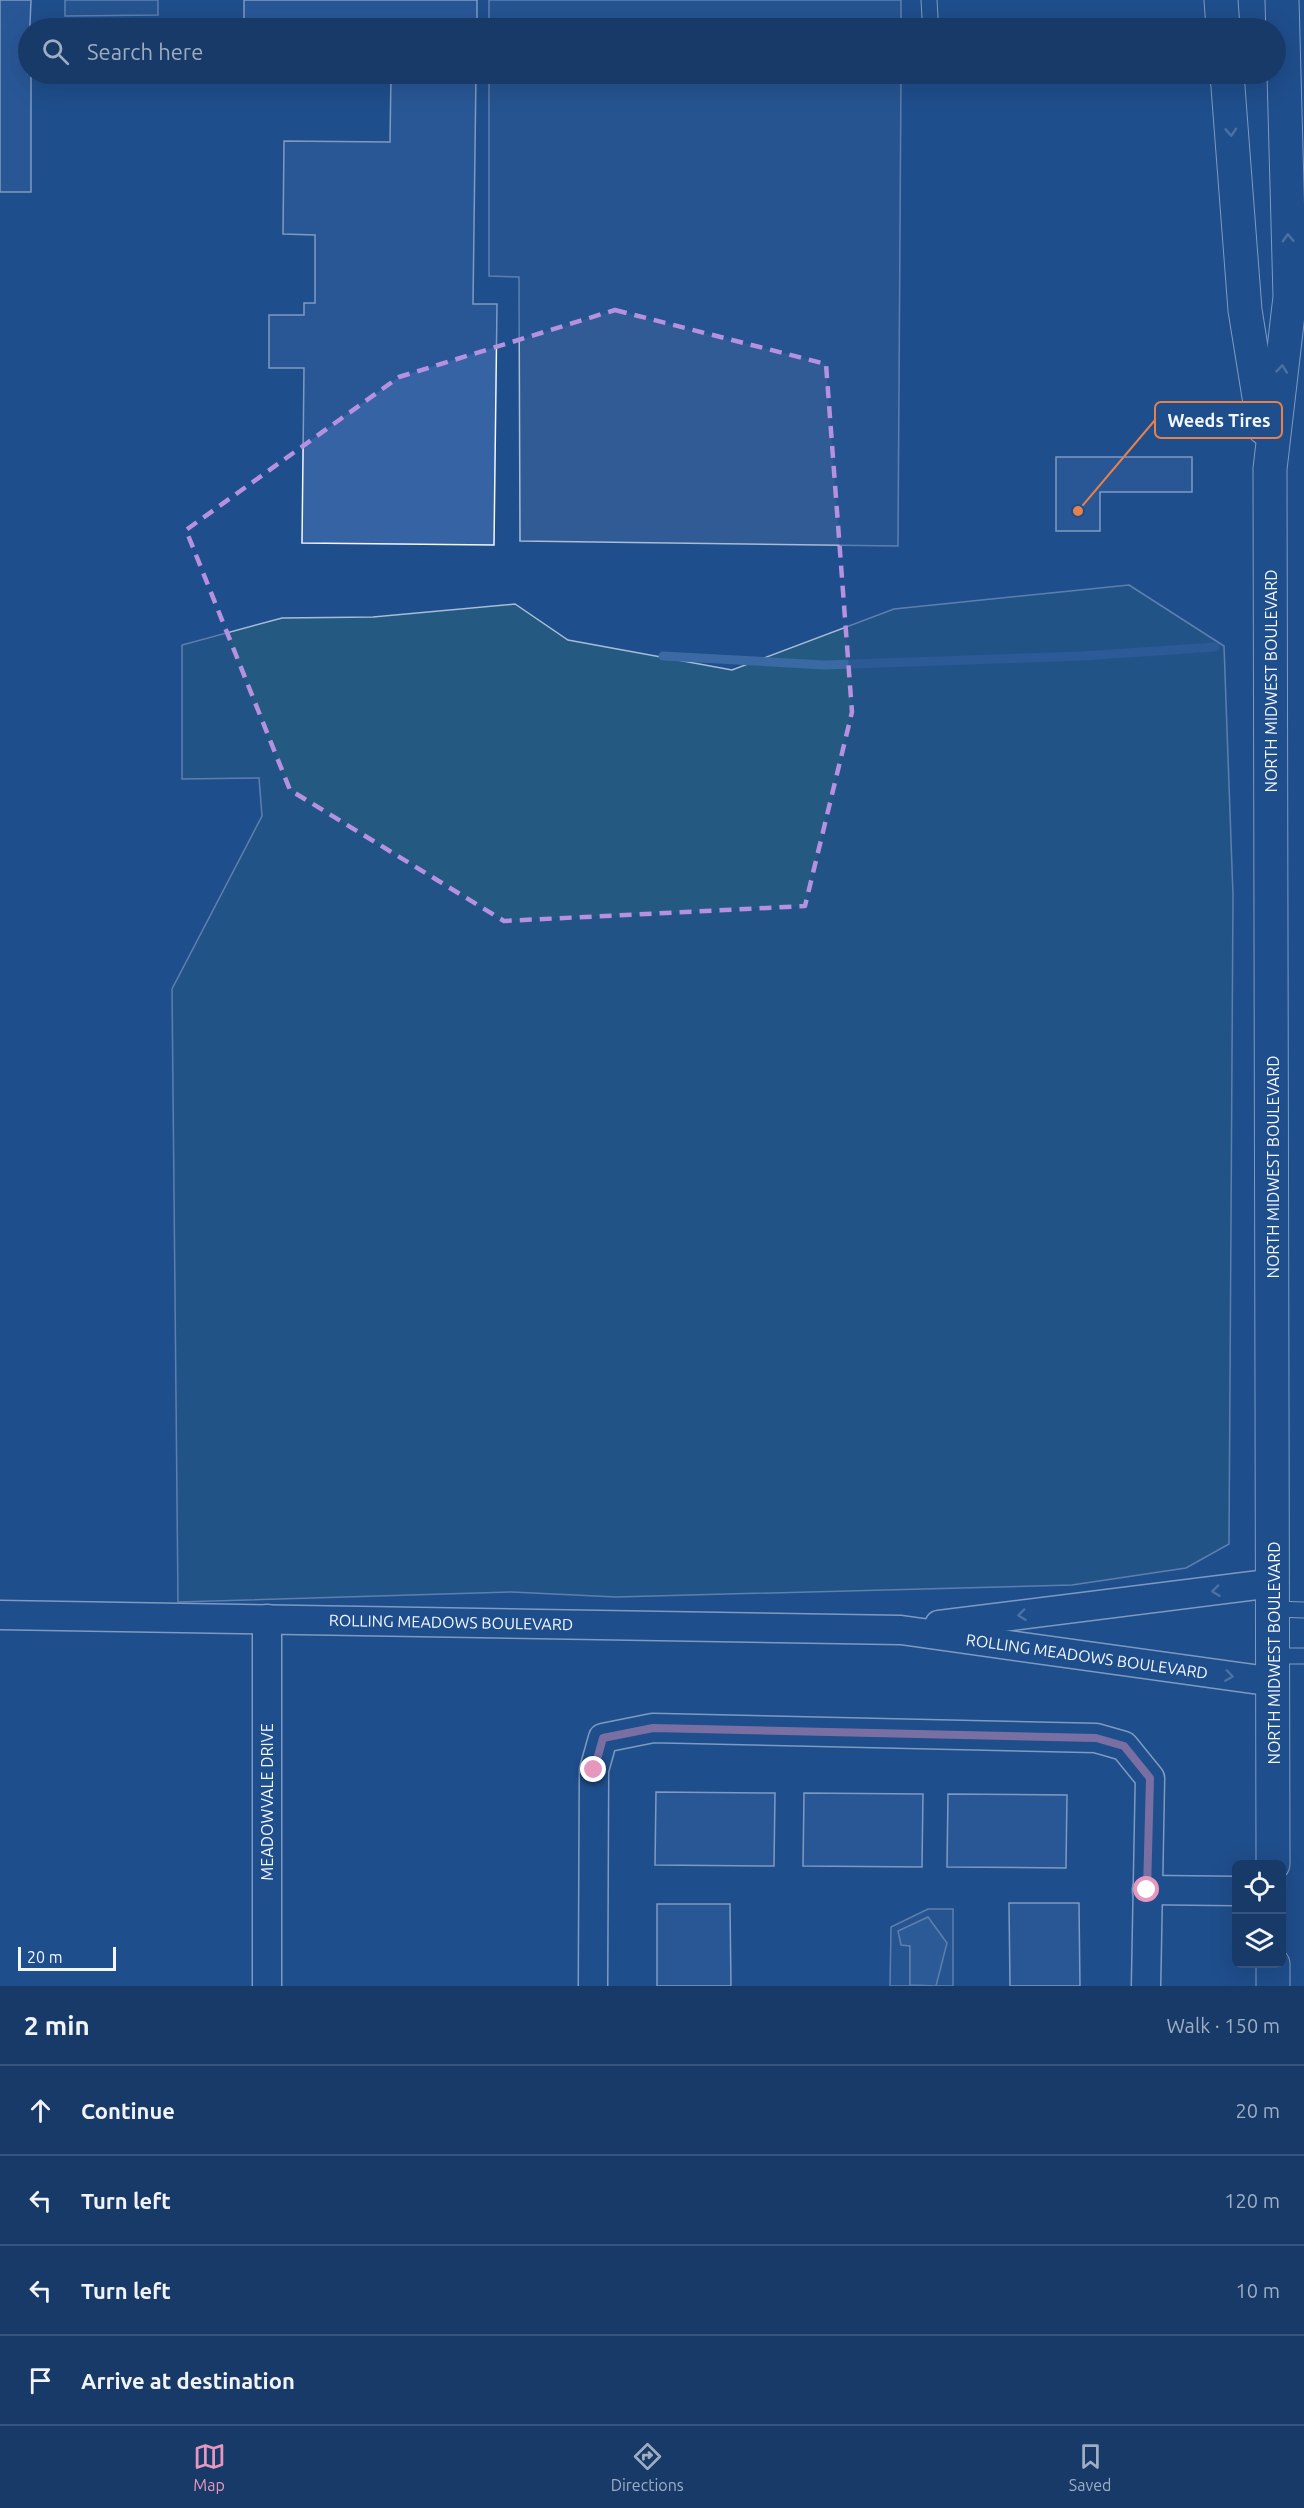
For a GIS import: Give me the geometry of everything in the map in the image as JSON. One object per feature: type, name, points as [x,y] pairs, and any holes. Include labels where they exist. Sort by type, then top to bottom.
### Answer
[{"type":"main road","points":[[1221,0],[1223,18]]},
{"type":"main road","name":"NORTH MIDWEST BOULEVARD","points":[[1282,0],[1282,18]]},
{"type":"main road","name":"NORTH MIDWEST BOULEVARD","points":[[1228,84],[1245,310],[1270,469]]},
{"type":"main road","name":"NORTH MIDWEST BOULEVARD","points":[[1273,1860],[1284,1665],[1284,1601],[1270,469],[1290,297],[1284,84]]},
{"type":"main road","points":[[1273,1968],[1273,1986]]},
{"type":"street","name":"ROLLING MEADOWS BOULEVARD","points":[[901,1630],[1284,1601]]},
{"type":"street","name":"ROLLING MEADOWS BOULEVARD","points":[[0,1615],[901,1630],[1284,1665]]},
{"type":"street","name":"MEADOWVALE DRIVE","points":[[267,1619],[267,1986]]},
{"type":"street","points":[[593,1986],[594,1770],[603,1738],[653,1728],[1096,1738],[1124,1746],[1150,1778],[1146,1986]]},
{"type":"street","points":[[1147,1890],[1232,1891]]},
{"type":"lane","points":[[929,0],[930,17]]},
{"type":"highlighted area","points":[[615,310],[826,364],[852,712],[805,906],[504,921],[290,790],[186,530],[399,377]]},
{"type":"shaded area","points":[[65,0],[158,0],[158,15],[65,16]]},
{"type":"shaded area","points":[[489,0],[901,0],[901,18],[489,18]]},
{"type":"shaded area","points":[[489,84],[901,84],[898,546],[520,541],[519,277],[489,276]]},
{"type":"shaded area","points":[[1129,585],[1224,646],[1233,895],[1229,1544],[1186,1568],[1072,1585],[616,1597],[512,1592],[178,1602],[172,989],[262,816],[259,778],[182,779],[182,645],[282,618],[373,617],[515,604],[568,640],[732,670],[894,609]]},
{"type":"shaded area","points":[[928,1909],[953,1909],[953,1986],[936,1986],[890,1986],[891,1927]],"holes":[[[910,1946],[936,1986],[910,1984]]]},
{"type":"shaded area","points":[[928,1917],[947,1943],[936,1986],[910,1985],[910,1946],[901,1945],[898,1931]]},
{"type":"building","points":[[0,0],[31,0],[30,18],[18,18],[18,84],[31,84],[31,192],[0,192]]},
{"type":"building","points":[[244,0],[477,0],[477,18],[244,18]]},
{"type":"building","points":[[391,84],[476,84],[473,304],[497,304],[494,545],[302,543],[304,368],[269,368],[269,315],[304,315],[304,303],[315,303],[315,235],[283,234],[284,141],[390,142]]},
{"type":"building","points":[[1056,457],[1192,457],[1192,492],[1100,492],[1100,531],[1056,531]]},
{"type":"building","points":[[656,1792],[775,1793],[774,1866],[655,1865]]},
{"type":"building","points":[[804,1793],[923,1794],[922,1867],[803,1866]]},
{"type":"building","points":[[948,1794],[1067,1795],[1066,1868],[947,1867]]},
{"type":"building","points":[[1009,1903],[1079,1903],[1080,1986],[1010,1986]]},
{"type":"building","points":[[657,1904],[730,1904],[731,1986],[657,1986]]},
{"type":"waterway","points":[[663,656],[825,665],[1083,656],[1215,647]]},
{"type":"place","name":"Weeds Tires","points":[[1078,511]]},
{"type":"route","points":[[594,1770],[603,1738],[653,1728],[1096,1738],[1124,1746],[1150,1778],[1147,1890]]}]
